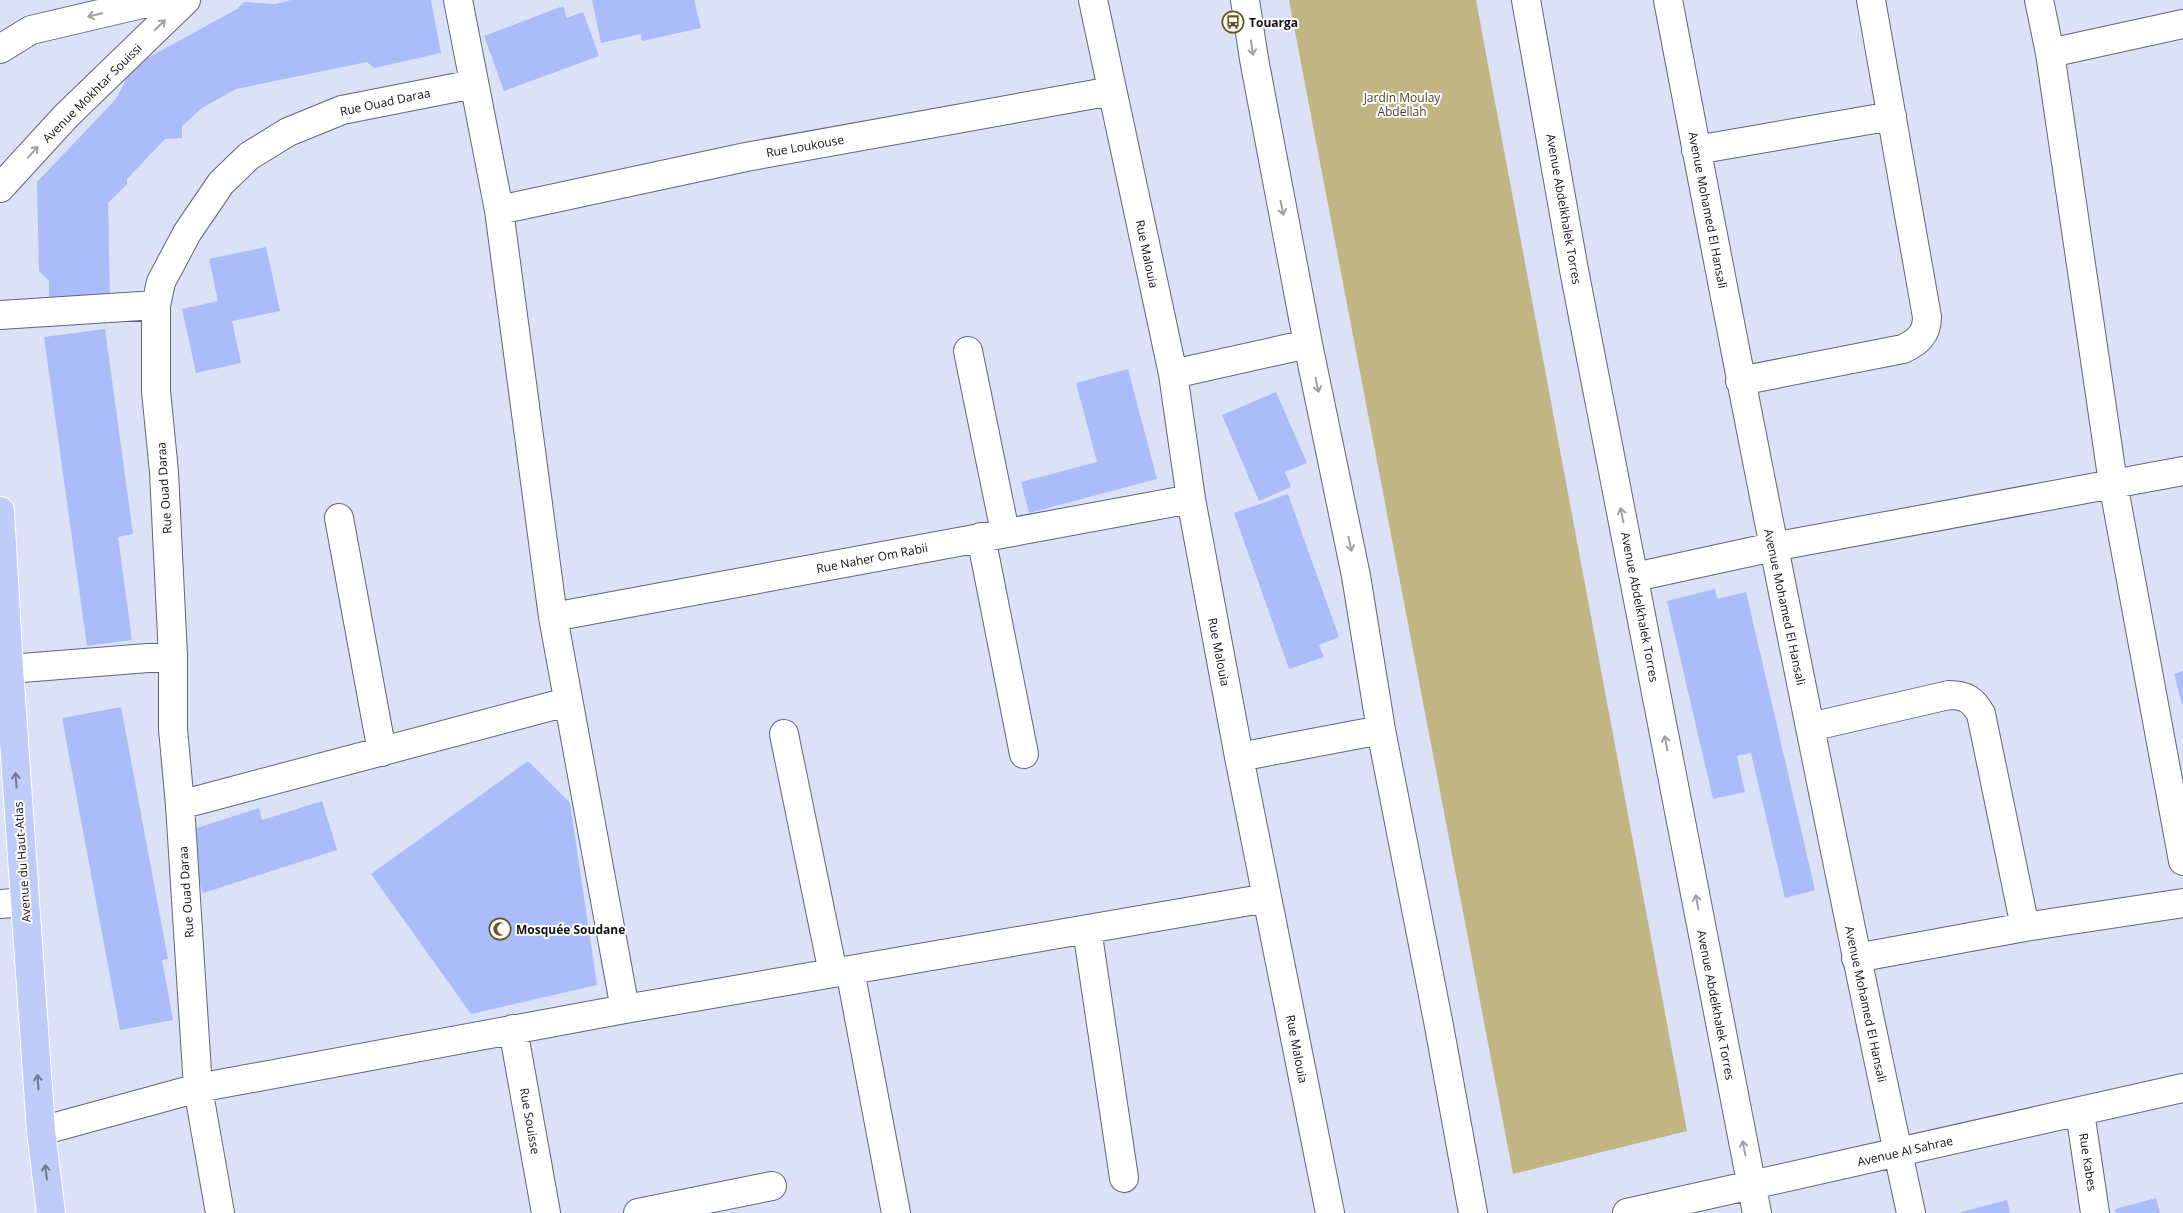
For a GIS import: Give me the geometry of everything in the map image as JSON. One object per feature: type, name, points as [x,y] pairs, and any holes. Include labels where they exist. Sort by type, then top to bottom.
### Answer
[{"type":"main road","name":"Avenue du Haut-Atlas","points":[[0,511],[8,669],[12,903],[51,1213]]},
{"type":"street","points":[[0,49],[31,30],[159,0]]},
{"type":"street","name":"Avenue Mokhtar Souissi","points":[[0,188],[66,116],[186,0]]},
{"type":"street","points":[[458,0],[499,210],[553,617],[567,702],[625,1009]]},
{"type":"street","name":"Rue Malouia","points":[[1094,0],[1173,374],[1191,499],[1239,757],[1330,1213]]},
{"type":"street","points":[[1245,0],[1254,59],[1308,344],[1356,576],[1382,730],[1473,1213]]},
{"type":"street","name":"Avenue Abdelkhalek Torres","points":[[1526,0],[1574,270],[1757,1213]]},
{"type":"street","name":"Avenue Mohamed El Hansali","points":[[1668,0],[1773,547],[1856,958],[1911,1213]]},
{"type":"street","points":[[1740,380],[1903,349],[1916,343],[1927,327],[1927,317],[1871,0]]},
{"type":"street","points":[[2039,0],[2050,53],[2113,483],[2183,861]]},
{"type":"street","points":[[2050,53],[2183,24]]},
{"type":"street","name":"Rue Ouad Daraa","points":[[220,1213],[198,1088],[180,805],[173,729],[173,656],[164,472],[156,391],[156,305],[162,282],[188,233],[221,183],[249,156],[288,132],[342,110],[474,84]]},
{"type":"street","name":"Rue Loukouse","points":[[499,210],[746,157],[1112,90]]},
{"type":"street","points":[[1696,150],[1892,116]]},
{"type":"street","points":[[0,315],[156,305]]},
{"type":"street","points":[[1173,374],[1308,344]]},
{"type":"street","points":[[968,350],[1024,754]]},
{"type":"street","points":[[1635,577],[1773,547],[2183,471]]},
{"type":"street","name":"Rue Naher Om Rabii","points":[[553,617],[1191,499]]},
{"type":"street","points":[[339,518],[382,752]]},
{"type":"street","points":[[8,669],[173,656]]},
{"type":"street","points":[[1810,727],[1949,695],[1960,695],[1970,698],[1981,714],[2025,927]]},
{"type":"street","points":[[180,805],[567,702]]},
{"type":"street","points":[[1239,757],[1382,730]]},
{"type":"street","points":[[784,734],[841,971],[896,1213]]},
{"type":"street","points":[[41,1131],[198,1088],[625,1009],[1267,898]]},
{"type":"street","points":[[1856,958],[2025,927],[2183,903]]},
{"type":"street","points":[[1087,929],[1124,1178]]},
{"type":"street","name":"Rue Souisse","points":[[514,1029],[546,1213]]},
{"type":"street","name":"Avenue Al Sahrae","points":[[1627,1213],[2183,1088]]},
{"type":"street","name":"Rue Kabes","points":[[2080,1112],[2096,1213]]},
{"type":"street","points":[[638,1213],[772,1186]]},
{"type":"green space","name":"Jardin Moulay Abdellah","points":[[1289,0],[1476,0],[1687,1131],[1513,1174]]},
{"type":"building","points":[[291,0],[431,0],[441,53],[374,68],[367,62],[236,89],[202,108],[182,126],[182,138],[165,139],[127,179],[127,184],[108,203],[110,298],[49,300],[49,281],[39,271],[37,182],[116,99],[133,66],[237,9],[244,2],[275,4]]},
{"type":"building","points":[[592,0],[694,0],[701,28],[642,41],[641,34],[601,43]]},
{"type":"building","points":[[563,6],[567,18],[583,12],[599,56],[504,91],[484,36]]},
{"type":"building","points":[[266,247],[280,311],[232,321],[241,363],[196,373],[182,309],[218,301],[209,259]]},
{"type":"building","points":[[105,329],[133,534],[118,537],[132,640],[87,646],[44,337]]},
{"type":"building","points":[[1128,369],[1157,479],[1029,513],[1021,482],[1097,462],[1076,383]]},
{"type":"building","points":[[1276,392],[1307,463],[1285,472],[1291,487],[1259,501],[1222,415]]},
{"type":"building","points":[[1288,494],[1339,637],[1319,645],[1324,657],[1289,669],[1234,513]]},
{"type":"building","points":[[1715,589],[1717,599],[1746,592],[1815,890],[1785,898],[1751,753],[1737,756],[1745,792],[1713,799],[1667,601]]},
{"type":"building","points":[[2183,671],[2183,704],[2182,704],[2174,674]]},
{"type":"building","points":[[121,707],[168,959],[162,960],[173,1020],[120,1030],[62,718]]},
{"type":"building","name":"Mosquée Soudane","points":[[528,761],[570,803],[597,985],[471,1014],[371,874]]},
{"type":"building","points":[[322,801],[337,850],[203,893],[184,832],[259,808],[262,820]]},
{"type":"building","points":[[2156,1198],[2160,1213],[2116,1213],[2115,1209]]},
{"type":"building","points":[[2007,1200],[2010,1213],[1961,1213],[1961,1212]]},
{"type":"place","name":"Touarga","points":[[1233,22]]},
{"type":"place","name":"Mosquée Soudane","points":[[500,929]]}]
